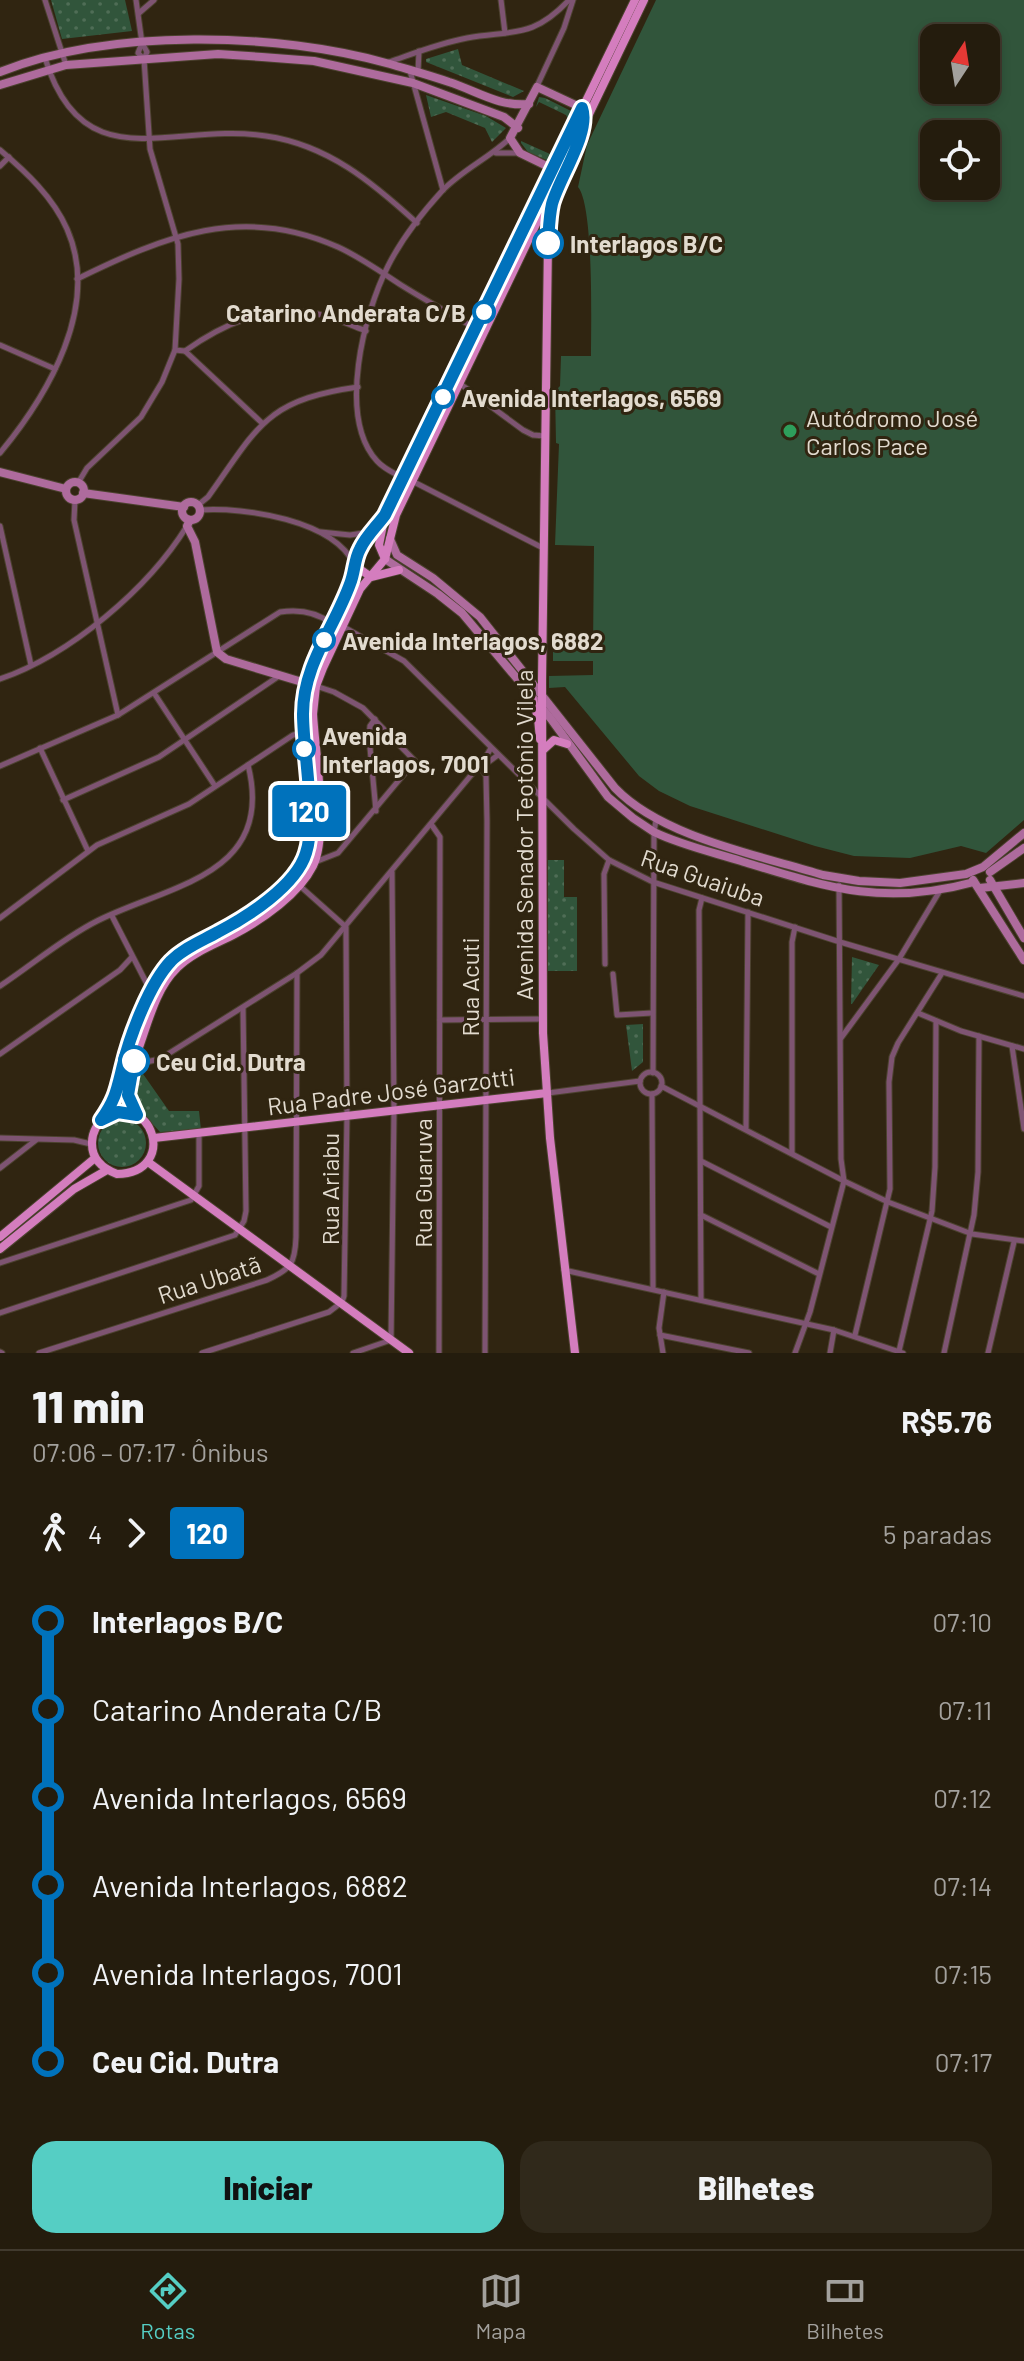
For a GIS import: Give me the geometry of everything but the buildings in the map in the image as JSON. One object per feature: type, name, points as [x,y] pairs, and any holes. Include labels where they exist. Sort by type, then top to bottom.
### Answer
[{"type":"main road","points":[[635,0],[476,328],[408,480],[385,559],[360,589],[316,686],[313,714],[320,832],[314,862],[299,885],[247,927],[189,958],[155,994],[123,1064],[118,1093],[96,1127],[91,1144],[95,1158],[107,1170],[117,1174],[139,1170],[148,1162],[153,1151],[151,1129],[137,1115],[128,1095],[134,1061],[155,994],[162,971],[174,958],[242,919],[282,887],[301,867],[310,833],[304,733],[306,684],[351,583],[358,551],[408,480],[459,382],[644,0]]},
{"type":"main road","points":[[582,108],[586,124]]},
{"type":"main road","name":"Avenida Senador Teotônio Vilela","points":[[562,173],[549,219],[542,696],[543,1019],[547,1093],[575,1353]]},
{"type":"main road","points":[[385,515],[379,541],[385,559]]},
{"type":"main road","points":[[354,565],[371,577],[399,570]]},
{"type":"main road","points":[[532,697],[543,751]]},
{"type":"main road","points":[[543,751],[554,740],[567,744]]},
{"type":"main road","name":"Rua Padre José Garzotti","points":[[154,1138],[547,1093]]},
{"type":"main road","points":[[101,1120],[118,1112],[137,1115]]},
{"type":"main road","points":[[0,1237],[95,1158]]},
{"type":"main road","points":[[148,1162],[409,1353]]},
{"type":"main road","points":[[0,1249],[74,1189],[107,1170]]},
{"type":"street","points":[[45,0],[66,65]]},
{"type":"street","points":[[78,483],[87,468],[141,417],[167,373],[175,350],[179,279],[177,237],[149,138],[144,59],[138,53],[142,43],[136,0]]},
{"type":"street","points":[[139,14],[154,0]]},
{"type":"street","points":[[501,0],[505,33]]},
{"type":"street","points":[[386,63],[440,44],[551,25],[571,0]]},
{"type":"street","points":[[544,548],[381,465],[364,440],[358,387],[366,331],[385,274],[417,223],[443,190],[495,153],[518,128],[562,33],[571,0]]},
{"type":"street","points":[[551,25],[562,33]]},
{"type":"street","points":[[0,72],[62,53],[142,43],[263,43],[331,51],[386,63],[451,82],[498,102],[529,104]]},
{"type":"street","points":[[419,51],[413,83],[443,190]]},
{"type":"street","points":[[0,85],[66,65],[218,54],[301,60],[413,83],[494,113],[518,128]]},
{"type":"street","points":[[45,58],[56,88],[77,116],[89,126],[116,137],[235,133],[266,135],[310,147],[357,171],[417,223]]},
{"type":"street","points":[[537,87],[582,108]]},
{"type":"street","points":[[510,138],[520,153]]},
{"type":"street","points":[[0,150],[50,200],[66,228],[76,262],[77,279],[73,317],[55,369],[34,407],[0,453]]},
{"type":"street","points":[[495,153],[520,153],[562,173]]},
{"type":"street","points":[[0,166],[9,157]]},
{"type":"street","points":[[77,279],[132,252],[206,229],[253,225],[272,227],[311,236],[340,248],[476,328]]},
{"type":"street","points":[[185,351],[219,329],[244,318],[272,312],[313,313],[366,331]]},
{"type":"street","points":[[0,345],[55,369]]},
{"type":"street","points":[[175,350],[185,351],[262,423]]},
{"type":"street","points":[[459,382],[523,430],[546,436]]},
{"type":"street","points":[[0,679],[31,665],[97,625],[138,586],[188,523],[198,517],[199,507],[262,423],[309,396],[358,387]]},
{"type":"street","points":[[0,472],[66,489]]},
{"type":"street","points":[[66,489],[71,483],[78,483]]},
{"type":"street","points":[[78,483],[83,493]]},
{"type":"street","points":[[66,489],[68,497],[75,500]]},
{"type":"street","points":[[118,715],[73,512],[75,500],[83,493],[184,507]]},
{"type":"street","points":[[314,862],[338,853],[415,761],[375,719],[351,701],[316,686],[226,659],[217,652],[195,542],[183,514],[184,507],[190,502],[199,507],[293,522],[319,531],[350,535],[371,532]]},
{"type":"street","points":[[0,526],[31,665]]},
{"type":"street","points":[[319,531],[342,546],[354,565]]},
{"type":"street","points":[[390,539],[397,555],[462,613],[544,711],[608,797],[654,832],[838,890],[893,894],[976,882],[990,876],[1024,848]]},
{"type":"street","points":[[385,559],[399,570],[431,583],[480,617],[615,788],[634,806],[656,820],[702,838],[839,879],[911,883],[976,882]]},
{"type":"street","points":[[0,766],[118,715],[280,612],[313,613],[332,623]]},
{"type":"street","name":"Rua Guaiuba","points":[[342,626],[404,661],[609,860],[653,882],[840,942],[1024,996]]},
{"type":"street","points":[[63,800],[154,759],[279,676]]},
{"type":"street","points":[[154,693],[215,786]]},
{"type":"street","points":[[375,719],[370,726],[369,737],[376,811]]},
{"type":"street","points":[[0,918],[88,851],[181,808],[293,735],[304,733]]},
{"type":"street","points":[[40,748],[88,851]]},
{"type":"street","points":[[134,1061],[160,1059],[321,955],[480,766],[491,748]]},
{"type":"street","points":[[480,766],[498,755]]},
{"type":"street","points":[[0,986],[95,922],[189,884],[231,856],[246,833],[251,811],[248,765]]},
{"type":"street","name":"Rua Acuti","points":[[480,766],[486,776],[487,806],[485,1353]]},
{"type":"street","points":[[653,1073],[656,820]]},
{"type":"street","name":"Rua Guaruva","points":[[431,824],[440,837],[439,1353]]},
{"type":"street","points":[[990,876],[1024,833]]},
{"type":"street","points":[[605,964],[604,874],[609,860]]},
{"type":"street","points":[[1024,883],[1009,885],[977,868],[976,882],[1024,960]]},
{"type":"street","points":[[353,1353],[391,1340],[394,1111],[392,872]]},
{"type":"street","points":[[990,876],[1023,936]]},
{"type":"street","points":[[795,1353],[844,1181],[839,879]]},
{"type":"street","points":[[299,885],[346,927]]},
{"type":"street","points":[[840,1039],[899,959],[941,889]]},
{"type":"street","points":[[701,1300],[699,910],[702,898]]},
{"type":"street","points":[[746,1128],[748,912]]},
{"type":"street","points":[[112,916],[139,970],[155,994]]},
{"type":"street","name":"Rua Ariabu","points":[[342,1302],[346,1288],[346,927]]},
{"type":"street","points":[[792,1153],[792,942],[795,927]]},
{"type":"street","points":[[0,1054],[120,970],[132,957]]},
{"type":"street","points":[[120,970],[139,970]]},
{"type":"street","name":"Rua Ubatã","points":[[39,1353],[267,1280],[291,1265],[296,1250],[297,973]]},
{"type":"street","points":[[855,1335],[888,1202],[890,1069],[898,1043],[942,973]]},
{"type":"street","points":[[613,974],[617,1015],[652,1013]]},
{"type":"street","points":[[0,1313],[230,1238],[240,1229],[246,1211],[243,1008]]},
{"type":"street","points":[[918,1013],[1024,1049]]},
{"type":"street","points":[[440,1020],[543,1019]]},
{"type":"street","points":[[564,1270],[806,1323],[855,1335],[901,1352],[931,1219],[935,1167],[936,1021]]},
{"type":"street","points":[[944,1353],[972,1234],[978,1172],[979,1036]]},
{"type":"street","points":[[1012,1046],[1024,1129]]},
{"type":"street","points":[[653,1289],[660,1090],[660,1078],[647,1073],[641,1084],[646,1092],[660,1090],[700,1106],[888,1202],[972,1234],[1024,1241]]},
{"type":"street","name":"Rua Padre José Garzotti","points":[[547,1093],[641,1084]]},
{"type":"street","points":[[0,1263],[185,1203],[195,1196],[199,1186],[199,1135]]},
{"type":"street","points":[[0,1138],[74,1140],[91,1144]]},
{"type":"street","points":[[0,1168],[37,1140]]},
{"type":"street","points":[[701,1161],[831,1227]]},
{"type":"street","points":[[701,1215],[819,1274]]},
{"type":"street","points":[[988,1353],[1014,1242]]},
{"type":"street","points":[[663,1353],[659,1318],[664,1292]]},
{"type":"street","points":[[202,1353],[329,1312],[342,1302]]},
{"type":"street","points":[[830,1353],[834,1330]]},
{"type":"street","points":[[660,1335],[749,1353]]},
{"type":"green space","points":[[51,0],[125,0],[132,31],[62,39]]},
{"type":"green space","name":"Autódromo José Carlos Pace","points":[[656,0],[1024,0],[1024,820],[986,853],[961,846],[910,858],[854,856],[690,806],[659,791],[639,776],[565,687],[549,688],[549,676],[593,675],[593,661],[553,661],[553,649],[593,648],[594,546],[555,545],[559,444],[556,443],[555,391],[560,386],[561,356],[591,356],[589,241],[587,217],[578,187],[587,145]]},
{"type":"green space","points":[[458,49],[462,65],[524,91],[513,97],[426,62],[426,59]]},
{"type":"green space","points":[[426,95],[486,116],[506,128],[492,142],[485,128],[446,112],[431,117]]},
{"type":"green space","points":[[539,97],[573,112],[549,161],[528,152],[521,141],[550,154],[568,119],[566,115],[539,102],[536,107]]},
{"type":"green space","points":[[548,860],[564,860],[564,897],[577,897],[577,971],[548,971]]},
{"type":"green space","points":[[852,957],[879,965],[851,1004]]},
{"type":"green space","points":[[643,1024],[643,1062],[632,1071],[626,1025]]},
{"type":"green space","points":[[141,1071],[169,1111],[199,1111],[201,1130],[160,1132],[135,1105],[136,1074]]},
{"type":"green space","points":[[122,1119],[139,1126],[146,1143],[139,1160],[122,1167],[105,1160],[98,1143],[105,1126]]},
{"type":"bus line","name":"120","points":[[134,1061],[128,1095],[137,1115],[118,1112],[101,1120],[118,1093],[128,1049],[153,985],[162,971],[184,950],[242,919],[301,867],[310,833],[303,712],[309,672],[351,583],[358,551],[385,515],[582,108],[586,124],[562,173],[551,206],[548,243]]},
{"type":"place","name":"Interlagos B/C","points":[[548,243]]},
{"type":"place","name":"Catarino Anderata C/B","points":[[484,312]]},
{"type":"place","name":"Avenida Interlagos, 6569","points":[[443,397]]},
{"type":"place","name":"Autódromo José Carlos Pace","points":[[790,431]]},
{"type":"place","name":"Avenida Interlagos, 6882","points":[[324,640]]},
{"type":"place","name":"Avenida Interlagos, 7001","points":[[304,749]]},
{"type":"place","name":"Ceu Cid. Dutra","points":[[134,1061]]}]
